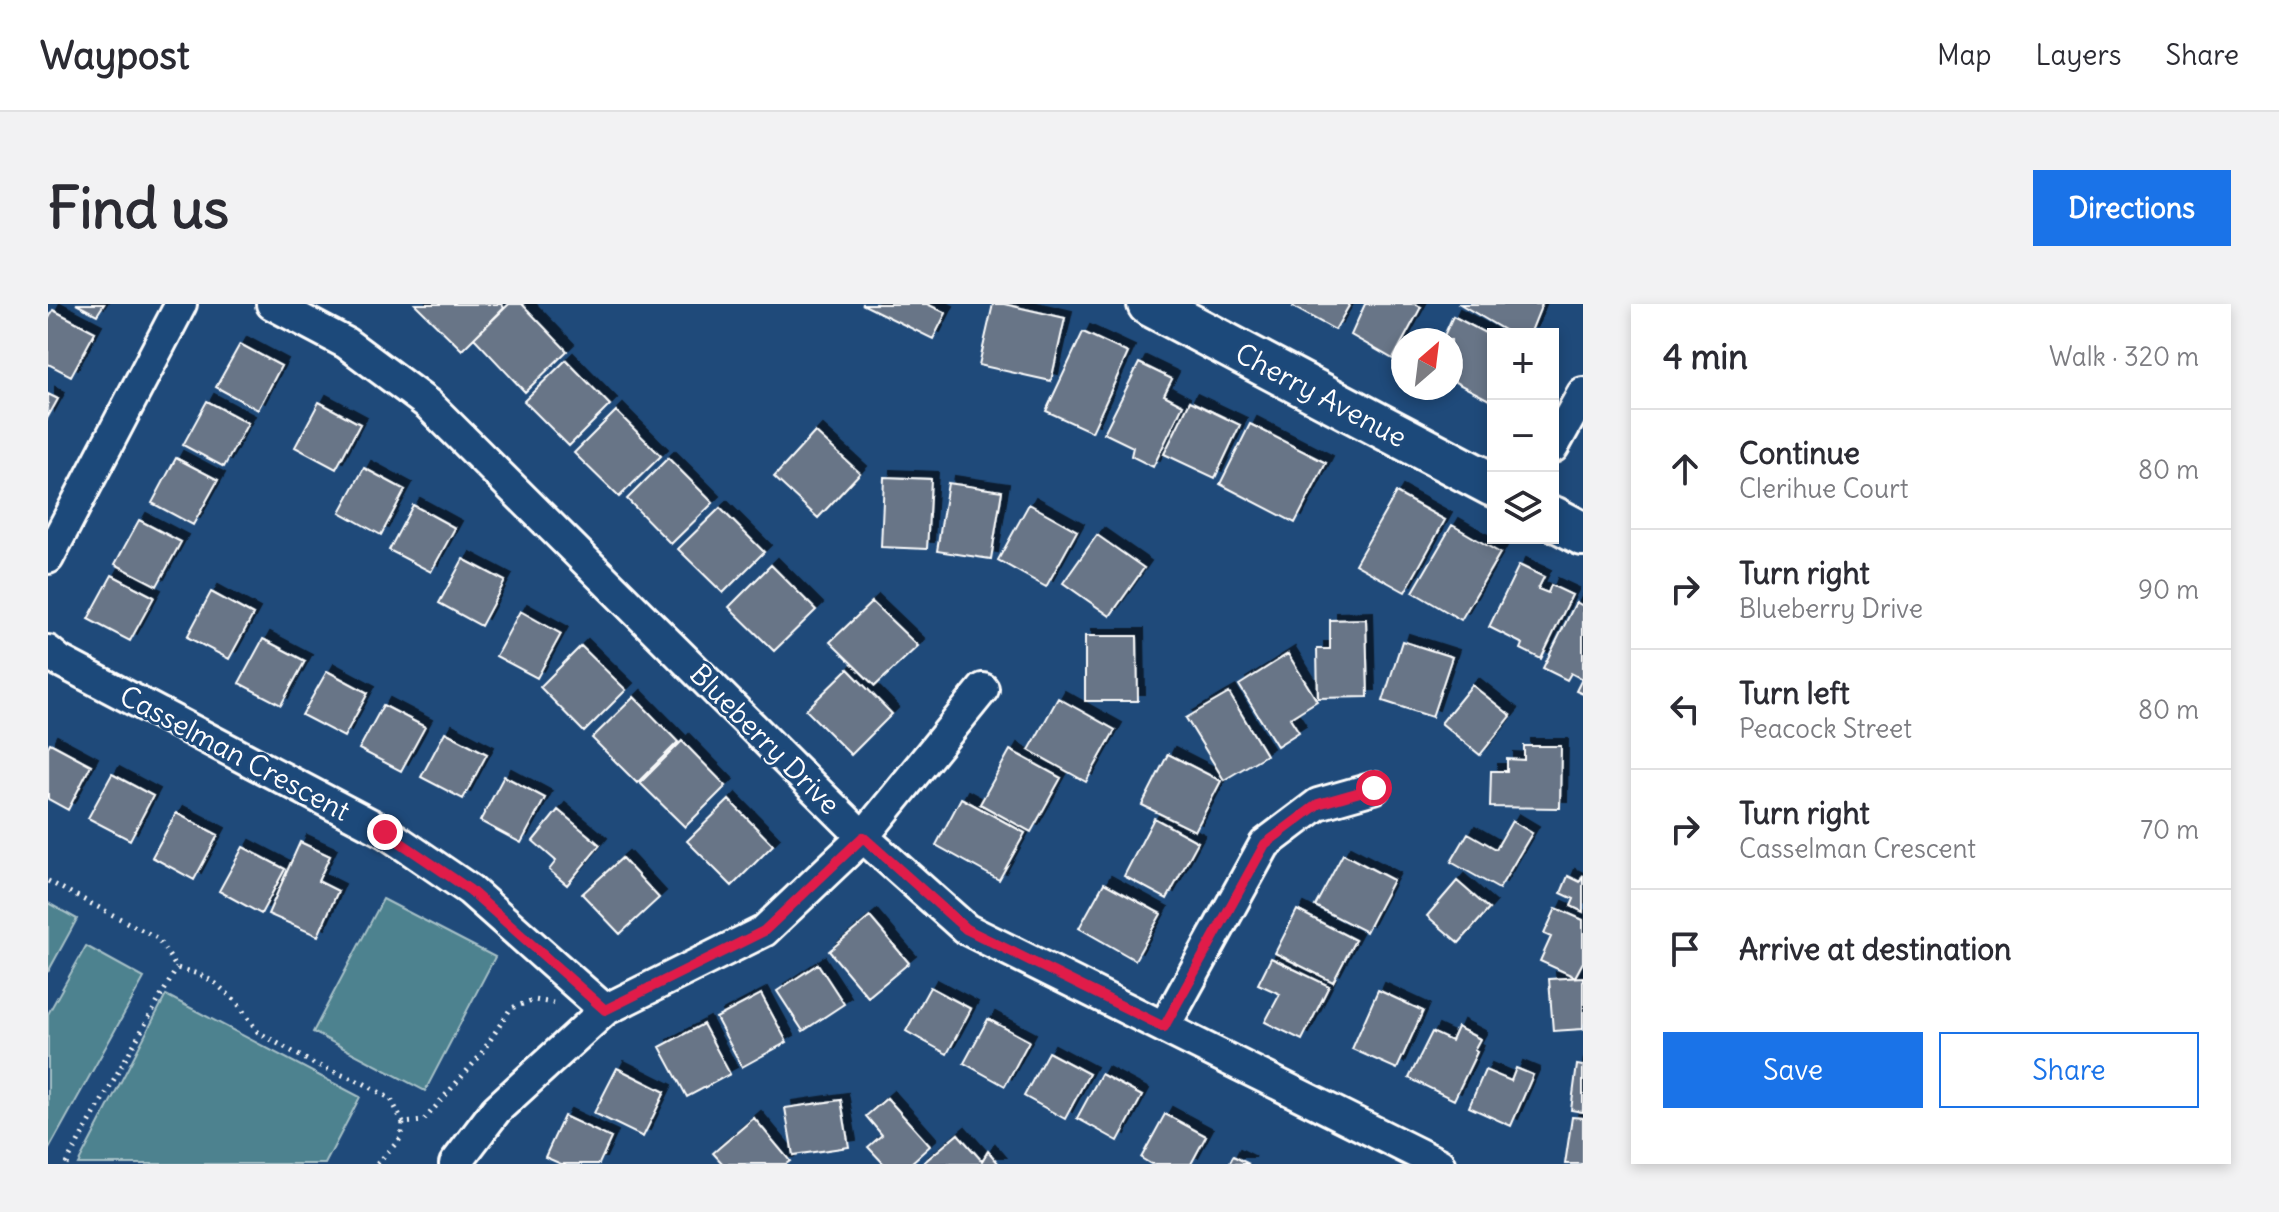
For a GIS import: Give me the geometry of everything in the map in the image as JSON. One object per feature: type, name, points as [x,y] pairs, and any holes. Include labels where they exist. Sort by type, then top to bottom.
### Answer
[{"type":"street","points":[[48,558],[181,304]]},
{"type":"street","name":"Blueberry Drive","points":[[272,304],[346,343],[428,404],[863,837],[966,929],[1439,1164]]},
{"type":"street","name":"Cherry Avenue","points":[[1149,304],[1487,482]]},
{"type":"street","points":[[1559,436],[1583,393]]},
{"type":"street","points":[[1559,521],[1583,534]]},
{"type":"street","name":"Casselman Crescent","points":[[48,651],[60,661],[385,832],[470,890],[605,1010]]},
{"type":"street","points":[[455,1164],[496,1110],[605,1010],[764,931],[863,837],[983,689]]},
{"type":"street","points":[[1164,1027],[1265,844],[1318,804],[1374,788]]},
{"type":"path","points":[[48,881],[157,938],[177,968],[214,982],[236,1001],[258,1032],[314,1064],[363,1083],[391,1099],[403,1123],[401,1138],[377,1164]]},
{"type":"path","points":[[66,1164],[177,968]]},
{"type":"path","points":[[403,1123],[423,1121],[434,1111],[479,1057],[511,1008],[535,1000],[605,1010]]},
{"type":"green space","points":[[383,899],[495,957],[425,1091],[313,1032]]},
{"type":"green space","points":[[48,903],[77,919],[48,972]]},
{"type":"green space","points":[[86,946],[144,978],[48,1151],[48,1014]]},
{"type":"green space","points":[[166,995],[360,1097],[325,1164],[78,1164]]},
{"type":"building","points":[[76,304],[104,304],[97,315]]},
{"type":"building","points":[[415,304],[501,304],[504,308],[462,350]]},
{"type":"building","points":[[509,304],[522,304],[567,351],[525,392],[474,338]]},
{"type":"building","points":[[862,304],[927,304],[946,313],[933,339]]},
{"type":"building","points":[[993,304],[1065,318],[1051,381],[979,365]]},
{"type":"building","points":[[1295,304],[1350,304],[1335,330],[1293,307]]},
{"type":"building","points":[[1365,304],[1415,304],[1421,307],[1410,328],[1391,328],[1391,358],[1351,335]]},
{"type":"building","points":[[1460,304],[1542,304],[1532,328],[1501,328]]},
{"type":"building","points":[[53,310],[95,332],[71,376],[48,364],[48,320]]},
{"type":"building","points":[[1453,316],[1487,334],[1487,399],[1463,386],[1463,328],[1448,328]]},
{"type":"building","points":[[1083,332],[1128,353],[1092,432],[1046,411]]},
{"type":"building","points":[[240,344],[281,366],[258,410],[216,387]]},
{"type":"building","points":[[566,360],[610,405],[569,446],[524,401]]},
{"type":"building","points":[[1139,363],[1172,379],[1164,395],[1183,405],[1153,467],[1131,456],[1133,447],[1104,433]]},
{"type":"building","points":[[48,394],[58,399],[48,417]]},
{"type":"building","points":[[207,401],[248,423],[224,467],[183,445]]},
{"type":"building","points":[[1190,401],[1240,425],[1215,478],[1164,454]]},
{"type":"building","points":[[319,402],[360,424],[336,469],[295,447]]},
{"type":"building","points":[[616,411],[661,456],[619,497],[574,453]]},
{"type":"building","points":[[1250,424],[1326,463],[1295,523],[1220,484]]},
{"type":"building","points":[[815,432],[860,473],[818,518],[774,477]]},
{"type":"building","points":[[176,458],[218,480],[193,525],[152,503]]},
{"type":"building","points":[[668,458],[713,503],[671,544],[627,499]]},
{"type":"building","points":[[364,468],[405,490],[381,535],[340,512]]},
{"type":"building","points":[[884,477],[931,479],[927,549],[881,547]]},
{"type":"building","points":[[948,483],[1002,491],[991,559],[937,551]]},
{"type":"building","points":[[1396,493],[1445,520],[1405,592],[1355,564]]},
{"type":"building","points":[[1029,504],[1077,531],[1046,587],[998,560]]},
{"type":"building","points":[[413,505],[455,528],[431,572],[389,550]]},
{"type":"building","points":[[720,508],[764,552],[723,593],[678,549]]},
{"type":"building","points":[[139,520],[181,542],[157,586],[115,564]]},
{"type":"building","points":[[1452,525],[1500,553],[1461,620],[1413,592]]},
{"type":"building","points":[[1097,535],[1144,568],[1110,616],[1063,583]]},
{"type":"building","points":[[463,559],[505,581],[481,626],[439,603]]},
{"type":"building","points":[[771,565],[816,610],[774,651],[729,607]]},
{"type":"building","points":[[1519,565],[1544,577],[1538,589],[1548,593],[1551,585],[1572,595],[1541,659],[1521,649],[1523,644],[1489,627]]},
{"type":"building","points":[[112,575],[154,597],[130,641],[88,619]]},
{"type":"building","points":[[211,592],[253,615],[229,659],[187,637]]},
{"type":"building","points":[[872,602],[918,646],[875,686],[830,642]]},
{"type":"building","points":[[1576,602],[1583,606],[1583,694],[1576,691],[1582,679],[1571,673],[1567,680],[1543,668]]},
{"type":"building","points":[[520,611],[561,634],[537,678],[496,656]]},
{"type":"building","points":[[1366,619],[1368,697],[1318,698],[1317,649],[1330,649],[1330,620]]},
{"type":"building","points":[[1085,636],[1137,636],[1138,701],[1085,701]]},
{"type":"building","points":[[263,639],[305,661],[281,705],[239,683]]},
{"type":"building","points":[[1402,641],[1452,657],[1432,717],[1383,701]]},
{"type":"building","points":[[581,646],[626,690],[584,732],[540,687]]},
{"type":"building","points":[[1288,654],[1317,701],[1290,718],[1299,732],[1277,746],[1239,685]]},
{"type":"building","points":[[848,669],[892,714],[851,755],[806,710]]},
{"type":"building","points":[[327,671],[368,693],[344,737],[302,715]]},
{"type":"building","points":[[1472,685],[1511,716],[1480,755],[1441,723]]},
{"type":"building","points":[[1229,693],[1266,755],[1224,780],[1186,718]]},
{"type":"building","points":[[634,697],[678,742],[637,783],[592,738]]},
{"type":"building","points":[[1058,698],[1115,730],[1086,782],[1029,750]]},
{"type":"building","points":[[383,705],[425,727],[401,771],[359,749]]},
{"type":"building","points":[[445,732],[487,754],[463,799],[421,777]]},
{"type":"building","points":[[682,741],[726,786],[685,827],[640,783]]},
{"type":"building","points":[[50,743],[91,765],[68,810],[48,799]]},
{"type":"building","points":[[1524,746],[1561,746],[1560,808],[1490,807],[1491,771],[1507,771],[1507,759],[1524,760]]},
{"type":"building","points":[[1010,750],[1061,778],[1031,832],[980,804]]},
{"type":"building","points":[[1168,754],[1221,781],[1195,831],[1142,805]]},
{"type":"building","points":[[112,774],[153,796],[130,840],[88,818]]},
{"type":"building","points":[[504,776],[545,798],[521,843],[480,821]]},
{"type":"building","points":[[961,798],[1025,833],[999,880],[936,845]]},
{"type":"building","points":[[729,800],[773,845],[732,886],[687,841]]},
{"type":"building","points":[[558,810],[600,845],[567,885],[549,870],[556,861],[533,841]]},
{"type":"building","points":[[176,813],[218,835],[194,880],[152,857]]},
{"type":"building","points":[[1154,818],[1198,842],[1167,899],[1124,876]]},
{"type":"building","points":[[1512,821],[1532,833],[1499,889],[1451,862],[1468,833],[1496,849]]},
{"type":"building","points":[[300,842],[330,856],[318,881],[338,891],[318,936],[268,914]]},
{"type":"building","points":[[243,847],[285,869],[261,914],[219,891]]},
{"type":"building","points":[[1343,854],[1393,880],[1366,932],[1315,906]]},
{"type":"building","points":[[622,858],[659,898],[620,934],[582,894]]},
{"type":"building","points":[[1583,875],[1583,912],[1571,906],[1574,899],[1561,893],[1568,876],[1580,882]]},
{"type":"building","points":[[1457,881],[1489,909],[1459,943],[1427,916]]},
{"type":"building","points":[[1104,883],[1161,914],[1135,960],[1079,928]]},
{"type":"building","points":[[1556,908],[1583,920],[1583,962],[1575,977],[1540,961],[1551,937],[1544,934]]},
{"type":"building","points":[[1297,910],[1355,940],[1333,982],[1275,953]]},
{"type":"building","points":[[870,917],[909,963],[868,997],[829,951]]},
{"type":"building","points":[[1271,958],[1329,986],[1302,1040],[1265,1022],[1280,994],[1258,984]]},
{"type":"building","points":[[818,964],[844,1004],[803,1031],[777,991]]},
{"type":"building","points":[[1583,977],[1583,1029],[1553,1031],[1549,979]]},
{"type":"building","points":[[930,987],[971,1009],[947,1054],[906,1031]]},
{"type":"building","points":[[1378,990],[1423,1011],[1397,1069],[1352,1049]]},
{"type":"building","points":[[761,994],[787,1042],[742,1067],[716,1018]]},
{"type":"building","points":[[988,1019],[1029,1041],[1005,1086],[964,1063]]},
{"type":"building","points":[[703,1024],[730,1074],[687,1097],[660,1047]]},
{"type":"building","points":[[1457,1027],[1480,1039],[1454,1100],[1409,1078],[1432,1032],[1451,1041]]},
{"type":"building","points":[[1048,1052],[1089,1074],[1065,1119],[1024,1096]]},
{"type":"building","points":[[1577,1065],[1583,1066],[1583,1112],[1571,1110]]},
{"type":"building","points":[[617,1068],[665,1092],[643,1137],[594,1113]]},
{"type":"building","points":[[1516,1068],[1533,1075],[1511,1126],[1469,1107],[1485,1070],[1511,1081]]},
{"type":"building","points":[[1101,1074],[1142,1096],[1118,1141],[1077,1118]]},
{"type":"building","points":[[887,1098],[930,1146],[910,1164],[884,1164],[868,1147],[882,1135],[866,1116]]},
{"type":"building","points":[[841,1100],[849,1147],[793,1155],[785,1108]]},
{"type":"building","points":[[1165,1114],[1206,1136],[1191,1164],[1151,1164],[1141,1158]]},
{"type":"building","points":[[564,1116],[611,1138],[599,1164],[561,1164],[545,1157]]},
{"type":"building","points":[[1572,1117],[1583,1118],[1583,1164],[1565,1164]]},
{"type":"building","points":[[754,1118],[790,1161],[786,1164],[723,1164],[713,1153]]},
{"type":"building","points":[[958,1134],[982,1161],[988,1151],[999,1164],[922,1164]]},
{"type":"building","points":[[1233,1156],[1249,1164],[1229,1164]]},
{"type":"route","points":[[385,832],[470,890],[605,1010],[764,931],[863,837],[966,929],[1164,1027],[1265,844],[1318,804],[1374,788]]}]
